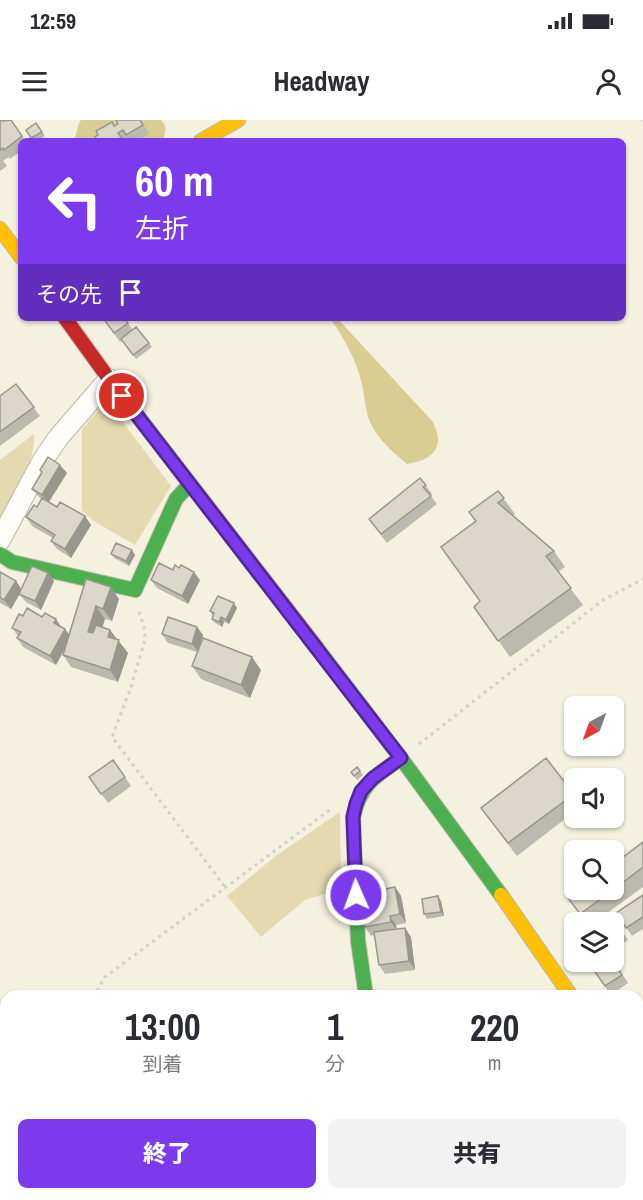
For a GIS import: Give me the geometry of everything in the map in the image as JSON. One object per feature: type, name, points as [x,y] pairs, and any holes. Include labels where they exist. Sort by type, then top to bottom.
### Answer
[{"type":"street","points":[[206,138],[238,120]]},
{"type":"street","points":[[0,230],[18,249]]},
{"type":"street","points":[[67,321],[109,379],[401,758],[503,897],[567,990]]},
{"type":"street","points":[[0,540],[43,460],[58,438],[109,379]]},
{"type":"street","points":[[0,554],[12,562],[135,590],[176,499],[190,484]]},
{"type":"street","points":[[365,990],[358,941],[353,817],[361,791],[373,778],[401,758]]},
{"type":"path","points":[[401,758],[603,600],[643,579]]},
{"type":"path","points":[[135,590],[145,640],[131,687],[112,737],[225,887]]},
{"type":"path","points":[[97,990],[105,977],[332,808],[342,804],[356,804]]},
{"type":"shaded area","points":[[81,120],[161,120],[166,130],[164,138],[75,138]]},
{"type":"shaded area","points":[[332,321],[340,321],[433,422],[438,442],[431,455],[407,464],[377,434],[368,418],[360,376],[345,342]]},
{"type":"shaded area","points":[[107,401],[171,486],[135,545],[92,520],[82,510],[82,430]]},
{"type":"shaded area","points":[[34,434],[32,456],[28,466],[0,517],[0,460]]},
{"type":"shaded area","points":[[340,812],[341,889],[305,900],[261,937],[227,896],[277,855]]},
{"type":"building","points":[[0,120],[11,120],[22,136],[4,150],[3,148],[0,150]]},
{"type":"building","points":[[116,120],[140,120],[143,125],[126,135],[123,130],[118,133],[121,138],[96,138],[98,135],[96,131],[112,122],[114,126],[118,124]]},
{"type":"building","points":[[36,123],[42,132],[31,138],[26,130]]},
{"type":"building","points":[[105,321],[126,321],[128,323],[114,333]]},
{"type":"building","points":[[136,327],[149,343],[133,355],[121,339]]},
{"type":"building","points":[[16,384],[34,407],[0,432],[0,396]]},
{"type":"building","points":[[48,457],[60,465],[42,495],[32,489]]},
{"type":"building","points":[[420,478],[426,485],[423,487],[431,496],[381,534],[369,519]]},
{"type":"building","points":[[498,491],[504,498],[498,503],[554,551],[546,556],[571,588],[498,641],[474,607],[480,601],[441,547],[476,521],[469,512]]},
{"type":"building","points":[[42,498],[57,507],[60,502],[85,516],[65,549],[51,541],[55,535],[26,517],[34,505],[37,507]]},
{"type":"building","points":[[116,543],[132,550],[126,561],[111,554]]},
{"type":"building","points":[[159,563],[173,570],[175,565],[179,568],[181,565],[194,572],[182,596],[151,580]]},
{"type":"building","points":[[32,566],[48,573],[35,601],[19,594]]},
{"type":"building","points":[[0,572],[16,581],[4,600],[0,597]]},
{"type":"building","points":[[86,579],[111,587],[103,609],[96,606],[88,632],[93,633],[96,625],[110,630],[108,637],[119,640],[110,670],[63,655]]},
{"type":"building","points":[[218,596],[234,603],[226,620],[221,617],[219,622],[212,619],[214,613],[210,611]]},
{"type":"building","points":[[27,608],[42,617],[45,613],[56,619],[54,623],[65,629],[50,656],[17,638],[21,632],[12,628],[19,614],[23,616]]},
{"type":"building","points":[[168,617],[197,627],[192,644],[162,634]]},
{"type":"building","points":[[203,638],[252,657],[241,685],[192,666]]},
{"type":"building","points":[[546,758],[564,781],[564,801],[508,843],[481,808]]},
{"type":"building","points":[[113,760],[125,777],[101,794],[89,777]]},
{"type":"building","points":[[357,767],[360,771],[354,776],[351,772]]},
{"type":"building","points":[[643,842],[643,867],[624,881],[624,856]]},
{"type":"building","points":[[395,887],[400,914],[390,916],[391,922],[365,927],[358,895]]},
{"type":"building","points":[[643,895],[643,917],[626,928],[624,912],[618,912]]},
{"type":"building","points":[[438,896],[441,912],[424,914],[422,899]]},
{"type":"building","points":[[570,900],[599,900],[583,912],[578,912]]},
{"type":"building","points":[[405,928],[409,961],[379,965],[374,932]]},
{"type":"building","points":[[595,972],[620,972],[622,975],[605,986]]},
{"type":"traffic: fast","points":[[0,554],[12,562],[135,590],[176,499],[190,484]]},
{"type":"traffic: fast","points":[[317,648],[501,895]]},
{"type":"traffic: fast","points":[[365,990],[358,941],[353,817],[360,797],[370,782],[401,758]]},
{"type":"traffic: slow","points":[[206,138],[238,120]]},
{"type":"traffic: slow","points":[[0,229],[18,253]]},
{"type":"traffic: slow","points":[[501,895],[567,990]]},
{"type":"traffic: jam","points":[[67,321],[109,379],[317,648]]},
{"type":"route","points":[[122,396],[401,758],[373,778],[361,791],[356,804],[353,817],[356,895]]}]
